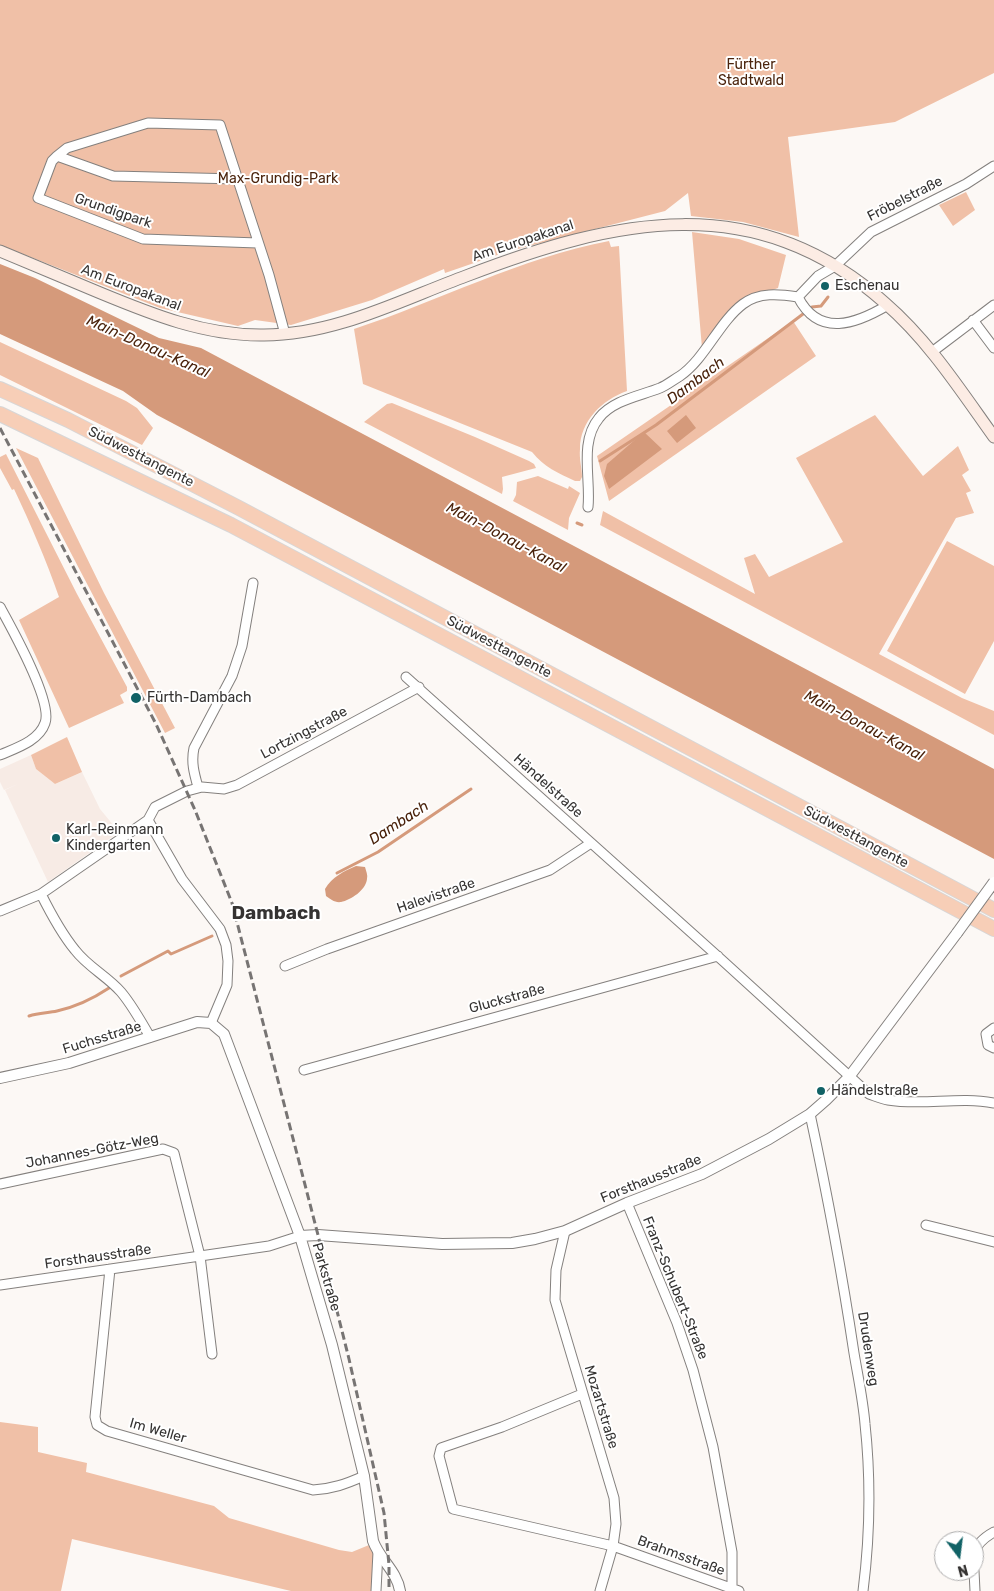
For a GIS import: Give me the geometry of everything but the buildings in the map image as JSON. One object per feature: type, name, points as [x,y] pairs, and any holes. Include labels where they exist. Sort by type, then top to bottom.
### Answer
[{"type":"highway","name":"Südwesttangente","points":[[0,389],[68,420],[239,508],[994,910]]},
{"type":"highway","name":"Südwesttangente","points":[[0,414],[232,525],[994,929]]},
{"type":"main road","name":"Am Europakanal","points":[[0,251],[146,312],[186,325],[223,333],[244,335],[285,334],[350,321],[505,261],[556,244],[607,232],[660,225],[701,225],[764,234],[798,246],[835,266],[864,285],[888,305],[932,352],[994,437]]},
{"type":"street","points":[[57,156],[67,148],[148,123],[220,125],[283,321],[285,334]]},
{"type":"street","points":[[57,156],[113,176],[238,179]]},
{"type":"street","name":"Grundigpark","points":[[57,156],[52,161],[38,198],[143,239],[258,243]]},
{"type":"street","name":"Fröbelstraße","points":[[798,297],[818,276],[835,266],[871,232],[966,184],[994,166]]},
{"type":"street","points":[[588,507],[590,491],[587,458],[590,433],[599,417],[614,405],[662,387],[682,375],[743,304],[762,295],[785,294],[798,297],[802,305],[814,317],[829,324],[838,324],[862,318],[888,305]]},
{"type":"street","points":[[932,352],[994,305]]},
{"type":"street","points":[[973,320],[994,348]]},
{"type":"street","points":[[0,912],[41,894],[148,820],[155,807],[186,790],[198,787],[192,766],[194,748],[232,676],[242,646],[253,582]]},
{"type":"street","points":[[0,607],[26,657],[47,710],[43,728],[33,739],[0,755]]},
{"type":"street","name":"Händelstraße","points":[[406,677],[869,1094],[887,1100],[979,1100],[994,1103]]},
{"type":"street","name":"Lortzingstraße","points":[[198,787],[224,789],[237,785],[419,687]]},
{"type":"street","points":[[148,820],[182,879],[220,929],[226,945],[228,961],[227,985],[210,1023]]},
{"type":"street","name":"Halevistraße","points":[[285,966],[327,949],[550,870],[591,843]]},
{"type":"street","name":"Forsthausstraße","points":[[0,1285],[269,1246],[300,1236],[442,1244],[490,1244],[535,1239],[565,1231],[627,1203],[702,1174],[762,1143],[810,1114],[849,1077],[994,882]]},
{"type":"street","points":[[41,894],[74,950],[87,964],[120,992],[139,1017],[150,1037]]},
{"type":"street","name":"Gluckstraße","points":[[304,1070],[718,956]]},
{"type":"street","name":"Fuchsstraße","points":[[0,1078],[69,1063],[197,1022],[210,1023]]},
{"type":"street","name":"Parkstraße","points":[[210,1023],[224,1034],[300,1236],[332,1346],[364,1476],[373,1541],[378,1552],[389,1565],[397,1580],[400,1591]]},
{"type":"street","points":[[994,1028],[986,1034],[988,1045],[994,1048]]},
{"type":"street","name":"Drudenweg","points":[[810,1114],[846,1295],[865,1423],[869,1484],[868,1556],[863,1591]]},
{"type":"street","name":"Johannes-Götz-Weg","points":[[0,1184],[163,1149],[174,1153],[177,1161],[200,1256]]},
{"type":"street","name":"Franz-Schubert-Straße","points":[[627,1203],[677,1323],[693,1370],[713,1447],[732,1552],[736,1590]]},
{"type":"street","points":[[926,1225],[994,1242]]},
{"type":"street","name":"Mozartstraße","points":[[565,1231],[556,1270],[555,1300],[614,1498],[616,1524],[613,1546],[600,1591]]},
{"type":"street","points":[[200,1256],[212,1354]]},
{"type":"street","name":"Im Weller","points":[[110,1270],[95,1417],[97,1425],[107,1431],[313,1490],[342,1486],[364,1476]]},
{"type":"street","name":"Brahmsstraße","points":[[582,1394],[502,1427],[441,1448],[439,1456],[452,1509],[613,1546],[736,1590]]},
{"type":"street","name":"Parkstraße","points":[[376,1591],[378,1552]]},
{"type":"shaded area","points":[[31,755],[36,769],[55,784],[82,772],[100,809],[119,832],[48,882],[5,790],[18,784],[4,790],[0,782],[0,769]]},
{"type":"green space","name":"Max-Grundig-Park","points":[[0,0],[994,0],[994,73],[895,122],[788,137],[799,237],[743,222],[691,216],[688,193],[665,211],[506,252],[445,273],[444,269],[372,300],[291,325],[255,320],[238,326],[160,308],[0,245]]},
{"type":"green space","points":[[966,192],[975,210],[953,226],[939,205]]},
{"type":"green space","points":[[692,232],[739,239],[786,255],[778,288],[737,303],[702,348]]},
{"type":"green space","points":[[609,241],[611,247],[619,246],[627,391],[601,406],[588,421],[581,439],[582,477],[580,481],[575,481],[552,469],[541,462],[532,452],[363,384],[354,329],[512,269],[544,258]]},
{"type":"green space","points":[[793,321],[816,356],[609,501],[597,456]]},
{"type":"green space","points":[[0,342],[126,401],[137,408],[153,428],[142,445],[0,375]]},
{"type":"green space","points":[[392,403],[529,461],[536,468],[502,477],[502,494],[364,422],[387,404]]},
{"type":"green space","points":[[875,415],[923,476],[958,446],[969,470],[962,475],[971,491],[966,493],[974,513],[956,518],[879,654],[962,698],[994,711],[994,735],[600,525],[603,511],[755,594],[744,558],[755,554],[769,577],[843,542],[796,458]]},
{"type":"green space","points":[[16,448],[38,458],[104,593],[175,728],[165,733]]},
{"type":"green space","points":[[6,454],[77,594],[127,687],[127,691],[120,695],[124,703],[69,728],[19,620],[59,597],[44,556],[20,502],[0,468],[0,457]]},
{"type":"green space","points":[[538,476],[568,489],[569,486],[580,493],[569,518],[568,530],[513,501],[516,495],[517,482]]},
{"type":"green space","points":[[947,541],[994,566],[994,641],[965,694],[887,651]]},
{"type":"green space","points":[[67,737],[82,772],[55,784],[36,769],[31,755]]},
{"type":"green space","points":[[0,1422],[38,1427],[38,1452],[87,1463],[86,1472],[214,1506],[229,1518],[339,1550],[352,1552],[369,1545],[376,1560],[372,1591],[291,1591],[72,1539],[61,1591],[0,1591]]},
{"type":"water","name":"Main-Donau-Kanal","points":[[0,264],[35,278],[159,338],[201,348],[994,769],[994,859],[157,415],[123,391],[0,334]]},
{"type":"water","points":[[686,415],[696,428],[677,443],[667,431]]},
{"type":"water","points":[[644,432],[662,449],[609,489],[604,476],[607,464]]},
{"type":"water","points":[[356,866],[365,867],[367,874],[366,883],[361,891],[341,902],[326,896],[325,889],[331,881],[343,872]]},
{"type":"waterway","name":"Dambach","points":[[812,307],[821,306],[828,297]]},
{"type":"waterway","name":"Dambach","points":[[600,461],[656,425],[803,314]]},
{"type":"waterway","name":"Dambach","points":[[577,523],[582,525]]},
{"type":"waterway","name":"Dambach","points":[[337,873],[378,852],[471,789]]},
{"type":"waterway","name":"Dambach","points":[[121,976],[168,951],[171,954],[212,936]]},
{"type":"waterway","name":"Dambach","points":[[29,1016],[71,1007],[91,999],[109,988]]},
{"type":"railway","points":[[0,428],[156,724],[195,810],[232,903],[349,1359],[384,1513],[389,1565],[389,1591]]},
{"type":"place","name":"Eschenau","points":[[825,286]]},
{"type":"place","name":"Fürth-Dambach","points":[[136,698]]},
{"type":"place","name":"Karl-Reinmann Kindergarten","points":[[56,838]]},
{"type":"place","name":"Händelstraße","points":[[821,1091]]},
{"type":"district","name":"Dambach","points":[[276,914]]},
{"type":"park label","name":"Fürther Stadtwald","points":[[751,74]]}]
